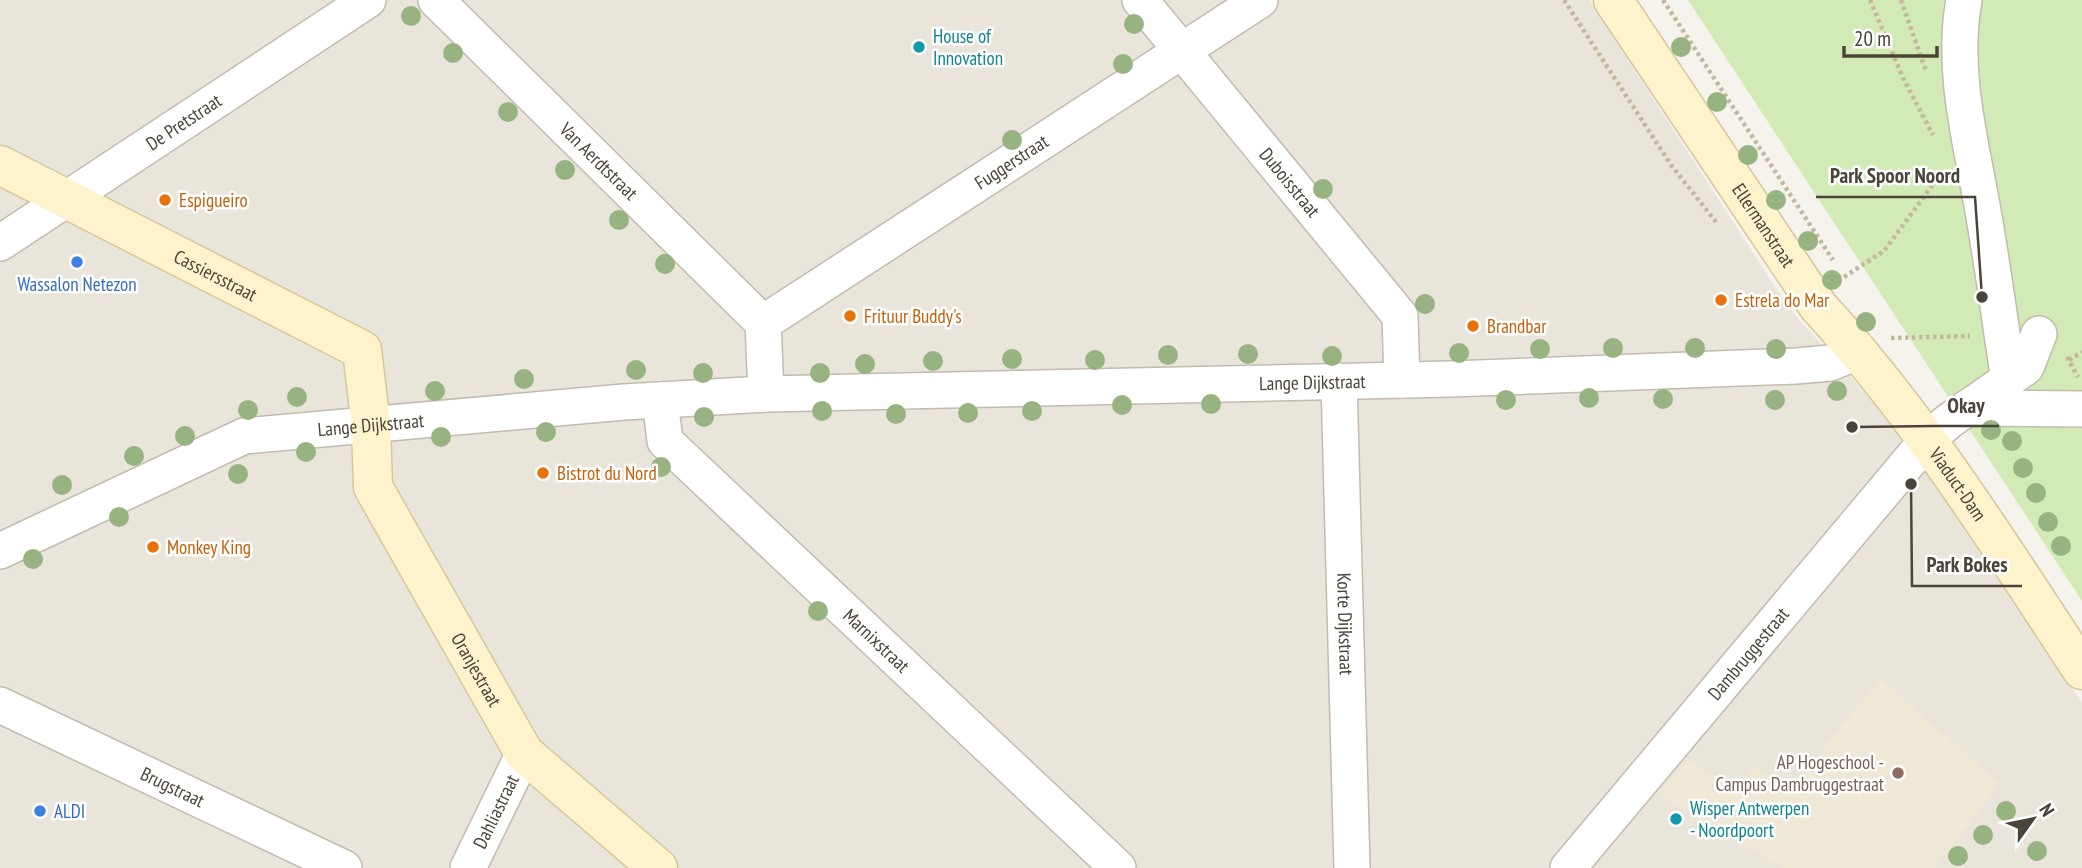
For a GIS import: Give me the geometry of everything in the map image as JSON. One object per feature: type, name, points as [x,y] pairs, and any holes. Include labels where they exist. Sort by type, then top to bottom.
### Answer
[{"type":"street","name":"De Pretstraat","points":[[0,243],[368,0]]},
{"type":"street","name":"Van Aerdtstraat","points":[[436,0],[763,323]]},
{"type":"street","name":"Duboisstraat","points":[[1140,0],[1400,316],[1402,380]]},
{"type":"street","name":"Fuggerstraat","points":[[763,323],[1260,0]]},
{"type":"street","name":"Ellermanstraat","points":[[1613,0],[1818,306],[1859,351],[1928,439]]},
{"type":"street","points":[[1964,0],[1960,25],[1960,61],[2008,380]]},
{"type":"street","name":"Cassiersstraat","points":[[0,165],[362,350],[371,426]]},
{"type":"street","points":[[763,323],[766,394]]},
{"type":"street","name":"Dambruggestraat","points":[[1568,868],[1928,439],[2026,367],[2039,334]]},
{"type":"street","name":"Lange Dijkstraat","points":[[0,551],[244,436],[660,400],[766,394],[1339,382],[1796,366],[1830,363],[1859,351]]},
{"type":"street","name":"Korte Dijkstraat","points":[[1339,382],[1352,868]]},
{"type":"street","name":"Marnixstraat","points":[[660,400],[665,441],[1118,868]]},
{"type":"street","points":[[1967,408],[2082,409]]},
{"type":"street","name":"Oranjestraat","points":[[371,426],[373,487],[524,753],[658,868]]},
{"type":"street","name":"Viaduct-Dam","points":[[1928,439],[2082,670]]},
{"type":"street","name":"Brugstraat","points":[[0,705],[344,868]]},
{"type":"street","name":"Dahliastraat","points":[[468,868],[524,753]]},
{"type":"path","points":[[1662,0],[1833,260]]},
{"type":"path","points":[[1901,0],[1930,83]]},
{"type":"path","points":[[1844,277],[1884,251],[1895,239],[1969,131]]},
{"type":"path","points":[[2069,360],[2082,352]]},
{"type":"shaded area","points":[[0,0],[1589,0],[1789,308],[1913,447],[2082,703],[2082,868],[0,868]]},
{"type":"shaded area","name":"AP Hogeschool - Campus Dambruggestraat","points":[[1881,680],[2000,783],[1935,868],[1783,868],[1657,795],[1687,759],[1735,788],[1754,765],[1793,792],[1833,735]]},
{"type":"green space","points":[[1688,0],[2082,0],[2082,601]]},
{"type":"place","name":"House of Innovation","points":[[919,47]]},
{"type":"place","name":"Espigueiro","points":[[165,200]]},
{"type":"place","name":"Wassalon Netezon","points":[[77,262]]},
{"type":"place","name":"Park Spoor Noord","points":[[1982,297]]},
{"type":"place","name":"Estrela do Mar","points":[[1721,300]]},
{"type":"place","name":"Frituur Buddy's","points":[[850,316]]},
{"type":"place","name":"Brandbar","points":[[1473,326]]},
{"type":"place","name":"Okay","points":[[1852,427]]},
{"type":"place","name":"Bistrot du Nord","points":[[543,473]]},
{"type":"place","name":"Park Bokes","points":[[1911,484]]},
{"type":"place","name":"Monkey King","points":[[153,547]]},
{"type":"place","name":"AP Hogeschool - Campus Dambruggestraat","points":[[1898,773]]},
{"type":"place","name":"ALDI","points":[[40,811]]},
{"type":"place","name":"Wisper Antwerpen - Noordpoort","points":[[1676,819]]}]
